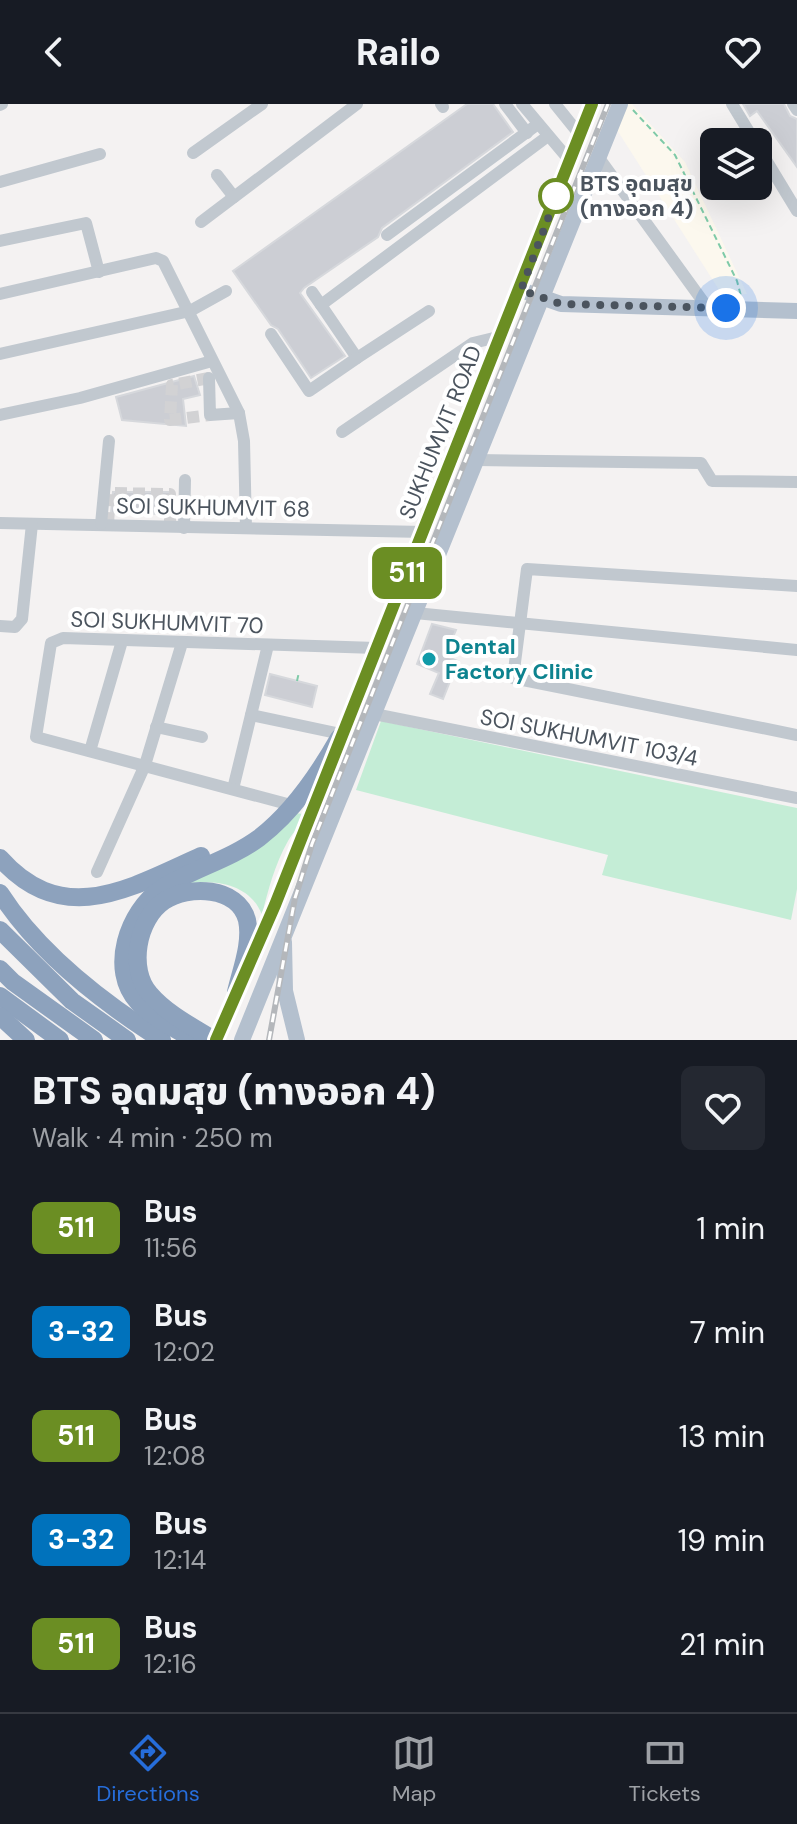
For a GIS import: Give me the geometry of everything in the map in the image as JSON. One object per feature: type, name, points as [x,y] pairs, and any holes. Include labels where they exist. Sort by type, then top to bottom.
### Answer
[{"type":"highway","points":[[194,1040],[136,999],[126,973],[126,941],[137,913],[159,891],[245,847],[274,824],[317,776],[342,732]]},
{"type":"highway","points":[[0,858],[22,880],[45,891],[68,897],[95,897],[125,890],[222,846],[291,805]]},
{"type":"highway","points":[[215,1040],[148,993],[141,977],[137,959],[141,936],[149,917],[163,901],[185,892],[204,891],[226,896],[241,906],[247,921],[248,943],[236,992]]},
{"type":"highway","points":[[0,893],[38,939],[81,982],[162,1040]]},
{"type":"highway","points":[[0,903],[83,990],[151,1040]]},
{"type":"highway","points":[[0,930],[72,1001],[127,1040]]},
{"type":"highway","points":[[0,938],[65,1002],[116,1040]]},
{"type":"highway","points":[[0,969],[13,982],[94,1040]]},
{"type":"highway","points":[[0,996],[60,1040]]},
{"type":"highway","points":[[0,1016],[26,1040]]},
{"type":"main road","name":"SUKHUMVIT ROAD","points":[[215,1040],[275,905],[521,290],[592,104]]},
{"type":"main road","name":"SUKHUMVIT ROAD","points":[[242,1040],[620,104]]},
{"type":"main road","points":[[521,290],[561,304],[797,311]]},
{"type":"main road","points":[[424,532],[445,539]]},
{"type":"main road","points":[[284,932],[285,991],[297,1040]]},
{"type":"street","points":[[193,153],[262,104]]},
{"type":"street","points":[[201,222],[357,104]]},
{"type":"street","points":[[505,104],[527,133]]},
{"type":"street","points":[[522,104],[570,161]]},
{"type":"street","points":[[555,104],[580,135]]},
{"type":"street","points":[[732,104],[797,211]]},
{"type":"street","points":[[793,104],[797,110]]},
{"type":"street","points":[[387,235],[538,124]]},
{"type":"street","points":[[321,305],[548,136]]},
{"type":"street","points":[[0,182],[100,154]]},
{"type":"street","points":[[599,158],[707,307]]},
{"type":"street","points":[[217,175],[234,197]]},
{"type":"street","points":[[0,241],[86,223],[99,272]]},
{"type":"street","points":[[0,294],[160,258],[190,311],[239,413],[244,441],[246,528]]},
{"type":"street","points":[[0,354],[190,311],[226,291]]},
{"type":"street","points":[[312,292],[357,358]]},
{"type":"street","points":[[271,334],[309,391],[429,311]]},
{"type":"street","points":[[342,432],[473,343],[502,336]]},
{"type":"street","points":[[0,415],[80,398],[212,361]]},
{"type":"street","points":[[209,378],[210,415],[239,413]]},
{"type":"street","points":[[101,524],[109,441]]},
{"type":"street","points":[[477,460],[701,463],[712,481],[797,482]]},
{"type":"street","points":[[184,528],[185,480]]},
{"type":"street","name":"SOI SUKHUMVIT 68","points":[[0,523],[424,532]]},
{"type":"street","points":[[0,626],[15,627],[22,619],[32,524]]},
{"type":"street","points":[[797,586],[527,569],[513,678],[797,735]]},
{"type":"street","points":[[415,613],[797,650]]},
{"type":"street","name":"SOI SUKHUMVIT 70","points":[[90,751],[34,734],[51,643],[63,638],[376,648]]},
{"type":"street","points":[[122,641],[90,751],[291,805]]},
{"type":"street","points":[[97,872],[145,765],[182,643]]},
{"type":"street","points":[[233,789],[268,645]]},
{"type":"street","points":[[251,715],[342,732]]},
{"type":"street","name":"SOI SUKHUMVIT 103/4","points":[[370,722],[797,798]]},
{"type":"street","points":[[156,727],[202,737]]},
{"type":"path","points":[[628,104],[675,155],[737,281],[744,309]]},
{"type":"path","points":[[297,681],[299,672]]},
{"type":"shaded area","points":[[628,104],[632,104],[685,162],[700,200],[703,200],[747,294],[723,296],[617,130]]},
{"type":"green space","points":[[381,721],[797,808],[797,889],[791,920],[602,875],[608,855],[356,790]]},
{"type":"green space","points":[[295,813],[303,814],[302,818],[279,859],[262,915],[249,896],[230,886],[207,882],[184,884]]},
{"type":"building","points":[[467,104],[493,104],[513,132],[382,228],[378,237],[304,288],[300,293],[345,356],[311,378],[233,271]]},
{"type":"building","points":[[743,104],[784,104],[790,116],[797,119],[797,167],[757,111],[750,116]]},
{"type":"building","points":[[194,376],[200,395],[183,399],[186,426],[122,420],[116,397]]},
{"type":"building","points":[[113,492],[172,492],[171,514],[111,513]]},
{"type":"building","points":[[432,624],[456,630],[445,656],[458,661],[443,699],[430,694],[439,673],[417,664]]},
{"type":"building","points":[[270,674],[317,686],[312,707],[265,695]]},
{"type":"tunnel","points":[[209,378],[172,385],[170,420],[210,415]]},
{"type":"tunnel","points":[[108,524],[110,493],[170,494],[170,527]]},
{"type":"railway","points":[[269,1040],[295,898],[312,844],[608,104]]},
{"type":"bus line","name":"511","points":[[216,1040],[275,905],[339,738],[521,290],[592,104]]},
{"type":"place","name":"BTS อุดมสุข (ทางออก 4)","points":[[556,196]]},
{"type":"place","name":"Dental Factory Clinic","points":[[429,659]]},
{"type":"route","points":[[556,196],[560,187],[521,290],[561,304],[726,308]]}]
